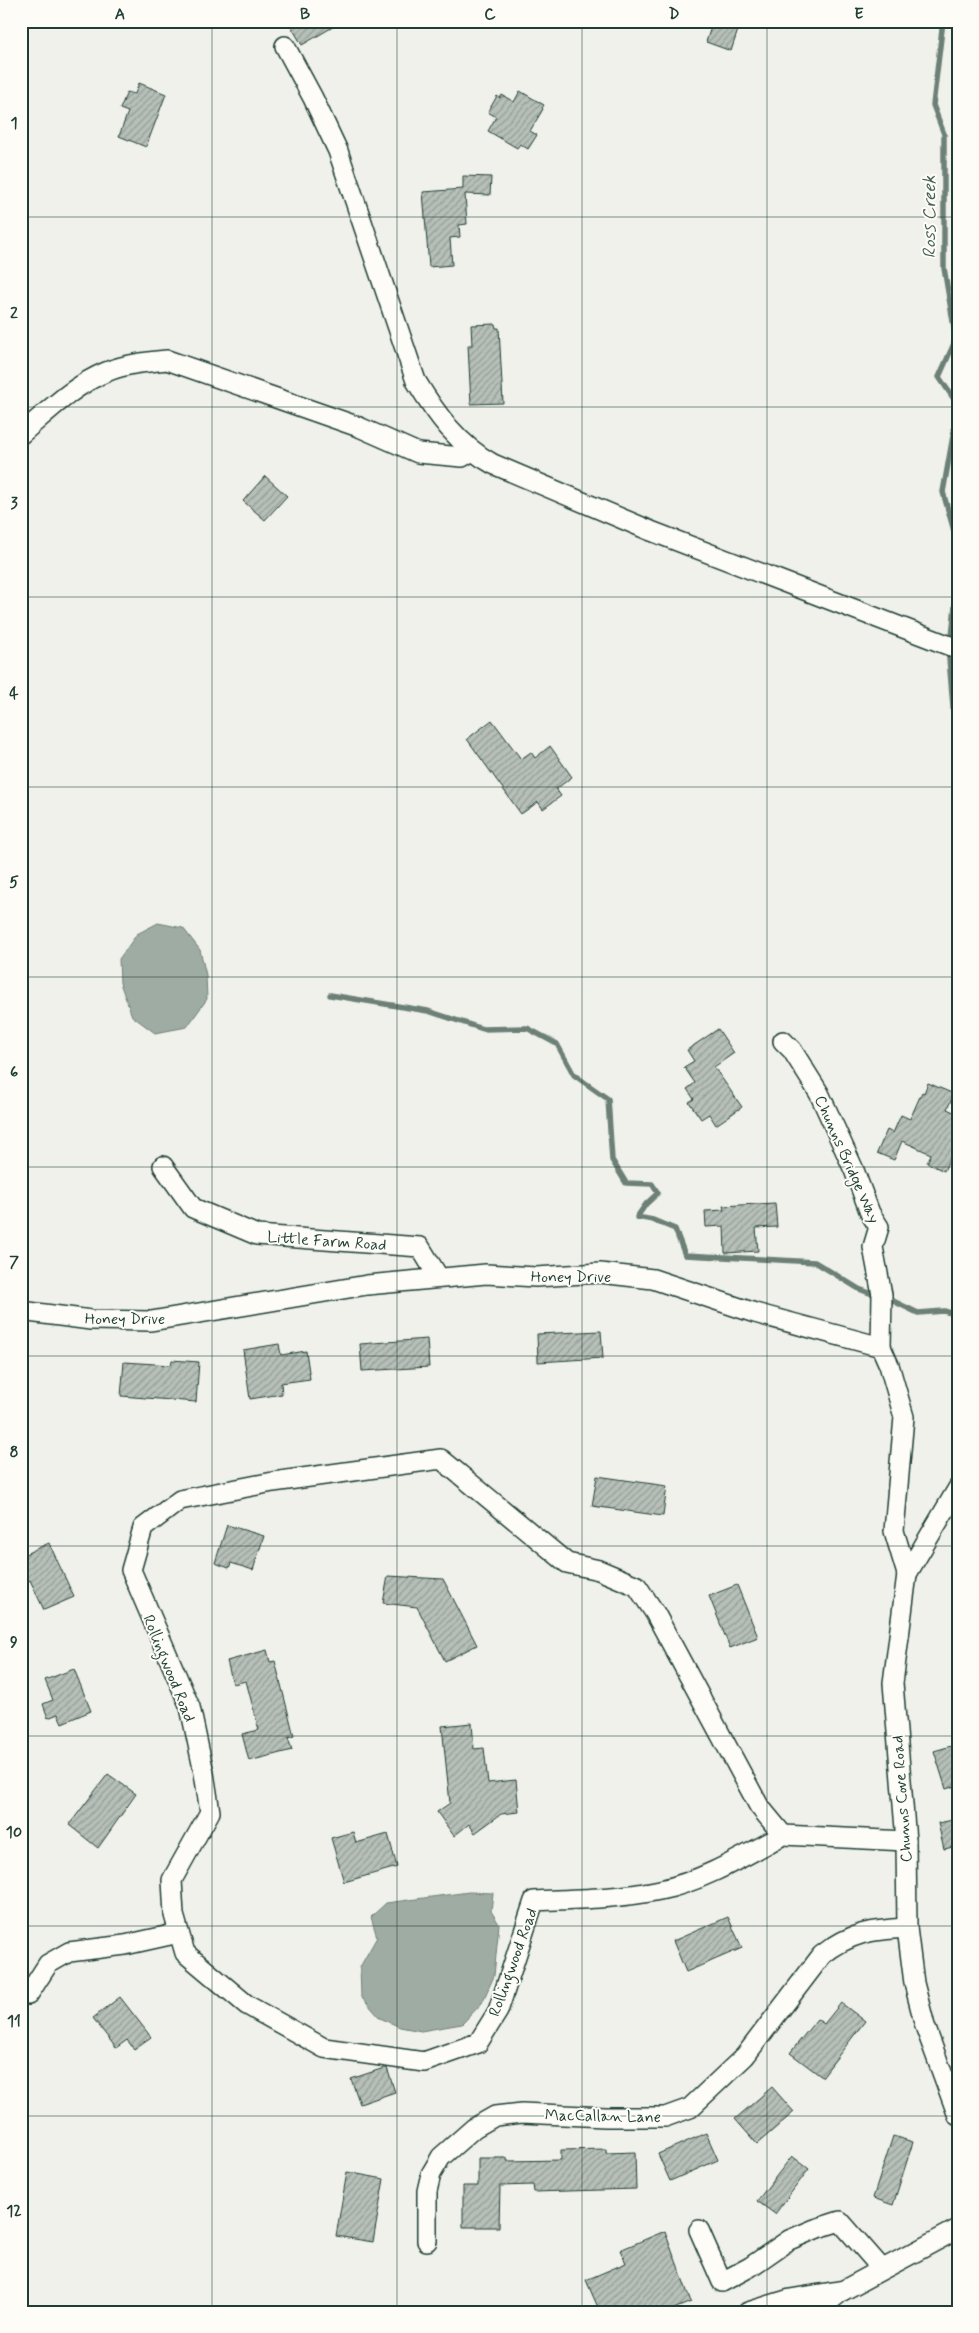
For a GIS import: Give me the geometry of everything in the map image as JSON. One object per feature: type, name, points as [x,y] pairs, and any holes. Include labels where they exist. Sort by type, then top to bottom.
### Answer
[{"type":"street","points":[[284,46],[313,98],[338,151],[416,381],[433,410],[472,451],[493,464],[651,531],[958,649]]},
{"type":"street","points":[[21,434],[72,392],[106,372],[135,364],[167,360],[359,427],[418,453],[462,457],[472,451]]},
{"type":"street","name":"Chunns Bridge Way","points":[[783,1041],[792,1050],[819,1094],[854,1170],[870,1212],[879,1227],[873,1247],[882,1295],[881,1347]]},
{"type":"street","name":"Little Farm Road","points":[[163,1166],[193,1208],[257,1235],[420,1247],[439,1278]]},
{"type":"street","name":"Honey Drive","points":[[21,1311],[91,1320],[151,1321],[367,1285],[486,1274],[536,1277],[600,1273],[653,1279],[755,1313],[881,1347]]},
{"type":"street","points":[[881,1347],[889,1365],[904,1417],[894,1531],[907,1574]]},
{"type":"street","name":"Rollingwood Road","points":[[441,1459],[567,1563],[600,1570],[637,1586],[655,1613],[759,1806],[783,1835],[724,1867],[662,1890],[605,1898],[534,1901],[498,2011],[478,2043],[424,2062],[324,2048],[247,2005],[185,1953],[179,1933],[174,1915],[172,1880],[210,1812],[190,1707],[131,1570],[143,1528],[180,1500],[273,1482],[441,1459]]},
{"type":"street","name":"Chunns Cove Road","points":[[958,1488],[907,1574],[893,1683],[906,1841],[907,1928],[914,1983],[925,2026],[958,2116]]},
{"type":"street","points":[[783,1835],[906,1841]]},
{"type":"street","name":"MacCallan Lane","points":[[427,2241],[427,2192],[431,2174],[441,2157],[474,2128],[495,2116],[522,2113],[605,2117],[665,2117],[690,2108],[745,2056],[822,1955],[835,1944],[871,1930],[907,1928]]},
{"type":"street","points":[[28,1995],[48,1964],[69,1952],[125,1945],[179,1933]]},
{"type":"street","points":[[699,2230],[722,2282],[750,2268],[789,2240],[815,2229],[840,2222],[882,2269]]},
{"type":"street","points":[[816,2312],[844,2290],[958,2228]]},
{"type":"street","points":[[748,2312],[790,2299],[844,2290]]},
{"type":"shaded area","points":[[158,923],[183,928],[200,950],[206,975],[207,999],[187,1027],[155,1033],[132,1016],[120,983],[119,959],[137,934]]},
{"type":"shaded area","points":[[469,1892],[493,1893],[491,1911],[499,1924],[494,1976],[482,2003],[462,2024],[421,2031],[400,2027],[380,2018],[361,1996],[360,1967],[377,1937],[371,1917],[386,1903]]},
{"type":"building","points":[[288,21],[343,21],[302,45]]},
{"type":"building","points":[[713,21],[741,21],[731,51],[706,42]]},
{"type":"building","points":[[139,83],[166,94],[146,147],[119,136],[128,112],[120,109],[127,92],[135,94]]},
{"type":"building","points":[[520,91],[544,105],[530,131],[537,135],[528,149],[520,144],[517,148],[488,131],[496,117],[488,112],[497,96],[500,98],[502,95],[514,102]]},
{"type":"building","points":[[463,176],[491,177],[490,195],[465,194],[467,224],[459,225],[460,237],[450,238],[452,265],[429,267],[423,192],[463,189]]},
{"type":"building","points":[[495,324],[496,328],[499,328],[503,403],[471,404],[468,345],[472,345],[471,325]]},
{"type":"building","points":[[265,476],[287,496],[265,520],[243,501]]},
{"type":"building","points":[[492,720],[521,759],[531,752],[535,758],[550,746],[572,777],[556,789],[561,796],[543,809],[538,802],[521,814],[467,739]]},
{"type":"building","points":[[718,1029],[734,1053],[714,1067],[742,1107],[716,1125],[709,1114],[701,1119],[689,1102],[694,1099],[687,1089],[695,1083],[684,1067],[694,1061],[687,1050]]},
{"type":"building","points":[[928,1083],[954,1094],[947,1109],[958,1114],[958,1139],[944,1171],[927,1163],[931,1154],[902,1141],[894,1160],[877,1153],[887,1130],[893,1133],[901,1115],[910,1119]]},
{"type":"building","points":[[775,1203],[777,1227],[756,1228],[758,1251],[725,1253],[724,1226],[706,1227],[705,1211],[724,1210],[723,1206]]},
{"type":"building","points":[[601,1331],[603,1358],[538,1362],[537,1334]]},
{"type":"building","points":[[427,1339],[429,1367],[362,1371],[360,1344]]},
{"type":"building","points":[[279,1344],[281,1355],[306,1351],[310,1379],[281,1383],[282,1394],[250,1399],[243,1350]]},
{"type":"building","points":[[172,1360],[199,1362],[196,1402],[121,1396],[124,1362],[171,1365]]},
{"type":"building","points":[[597,1476],[667,1486],[663,1516],[592,1506]]},
{"type":"building","points":[[227,1525],[264,1536],[253,1570],[231,1563],[229,1568],[215,1563]]},
{"type":"building","points":[[49,1543],[74,1597],[44,1610],[30,1580],[26,1582],[21,1572],[21,1556]]},
{"type":"building","points":[[388,1576],[443,1579],[477,1645],[445,1661],[417,1607],[383,1603]]},
{"type":"building","points":[[737,1585],[758,1637],[730,1648],[709,1596]]},
{"type":"building","points":[[267,1650],[270,1662],[275,1661],[294,1736],[288,1738],[292,1750],[249,1761],[242,1734],[259,1730],[246,1681],[233,1684],[227,1661]]},
{"type":"building","points":[[74,1669],[91,1711],[62,1723],[58,1714],[48,1718],[43,1704],[53,1700],[45,1680]]},
{"type":"building","points":[[472,1723],[474,1749],[484,1748],[488,1783],[516,1780],[519,1812],[501,1814],[475,1833],[469,1824],[454,1836],[437,1812],[450,1803],[442,1726]]},
{"type":"building","points":[[958,1744],[958,1785],[946,1789],[934,1751]]},
{"type":"building","points":[[108,1774],[136,1794],[98,1848],[69,1825]]},
{"type":"building","points":[[958,1819],[958,1846],[944,1849],[938,1823]]},
{"type":"building","points":[[353,1832],[356,1843],[388,1834],[397,1867],[344,1882],[331,1838]]},
{"type":"building","points":[[728,1917],[742,1948],[686,1972],[673,1941]]},
{"type":"building","points":[[120,1997],[151,2037],[134,2049],[127,2040],[116,2048],[93,2018]]},
{"type":"building","points":[[841,2003],[865,2021],[822,2077],[790,2053],[817,2019],[824,2024]]},
{"type":"building","points":[[387,2068],[395,2092],[360,2104],[351,2079]]},
{"type":"building","points":[[772,2087],[794,2112],[757,2144],[735,2119]]},
{"type":"building","points":[[706,2133],[718,2160],[670,2181],[658,2154]]},
{"type":"building","points":[[893,2136],[913,2142],[893,2205],[873,2198]]},
{"type":"building","points":[[606,2149],[606,2153],[635,2152],[636,2189],[534,2192],[533,2185],[500,2186],[499,2227],[463,2227],[463,2186],[478,2186],[478,2158],[507,2158],[507,2161],[561,2160],[561,2150]]},
{"type":"building","points":[[792,2156],[809,2169],[775,2214],[757,2201]]},
{"type":"building","points":[[347,2172],[384,2179],[373,2242],[336,2236]]},
{"type":"building","points":[[665,2231],[691,2302],[666,2312],[600,2312],[586,2280],[626,2263],[620,2250]]},
{"type":"waterway","name":"Ross Creek","points":[[943,21],[933,105],[944,134],[944,268],[956,339],[939,377],[958,405]]},
{"type":"waterway","name":"Ross Creek","points":[[958,408],[943,492],[958,545]]},
{"type":"waterway","name":"Ross Creek","points":[[952,637],[958,575]]},
{"type":"waterway","name":"Ross Creek","points":[[949,658],[958,766]]},
{"type":"waterway","points":[[330,995],[428,1011],[483,1029],[527,1028],[557,1044],[574,1075],[608,1099],[612,1160],[626,1183],[652,1184],[658,1193],[646,1204],[637,1217],[653,1220],[675,1229],[685,1255],[815,1262],[859,1289],[875,1295]]},
{"type":"waterway","points":[[889,1299],[918,1313],[944,1311],[958,1315]]}]
